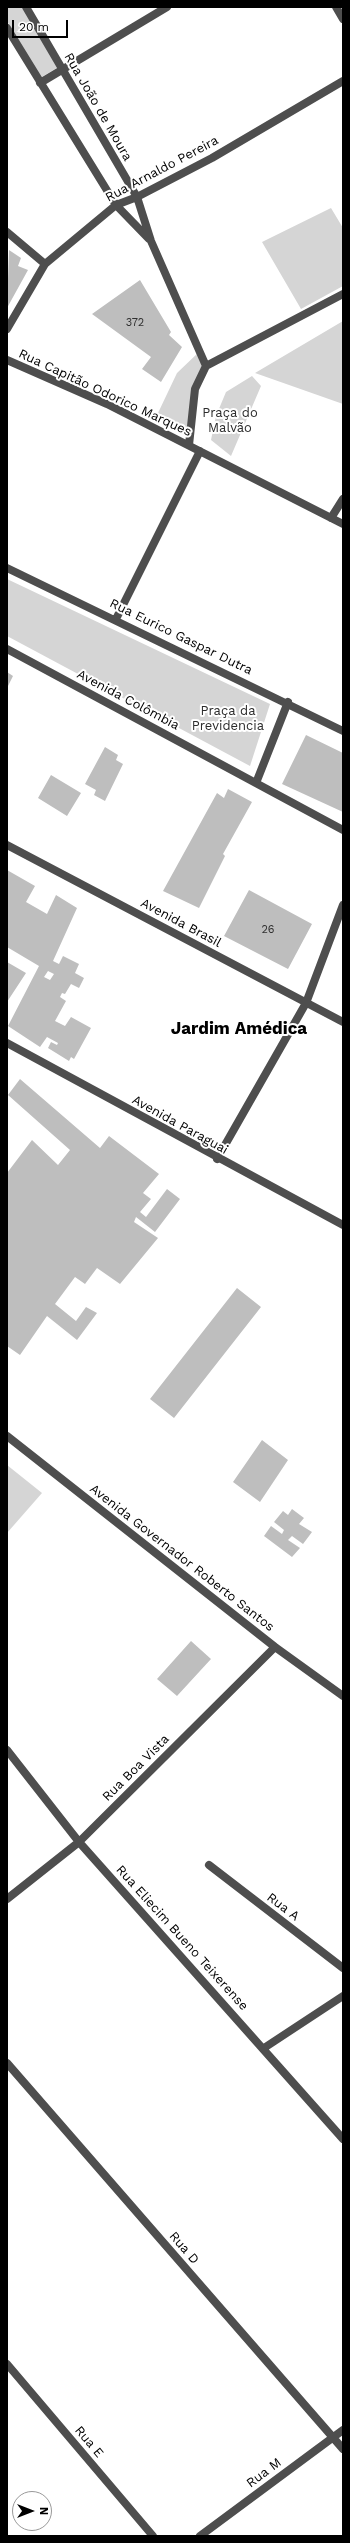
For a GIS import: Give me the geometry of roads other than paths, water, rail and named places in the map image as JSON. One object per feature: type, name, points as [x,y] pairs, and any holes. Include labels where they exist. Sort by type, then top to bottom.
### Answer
[{"type":"street","name":"Rua João de Moura","points":[[26,7],[137,197],[151,241]]},
{"type":"street","points":[[40,83],[167,7]]},
{"type":"street","points":[[336,7],[343,19]]},
{"type":"street","points":[[7,28],[116,205],[151,241],[206,366]]},
{"type":"street","name":"Rua Arnaldo Pereira","points":[[7,329],[45,264],[116,205],[137,197],[212,158],[343,81]]},
{"type":"street","points":[[7,232],[45,264]]},
{"type":"street","points":[[189,445],[195,389],[206,366],[343,294]]},
{"type":"street","name":"Rua Capitão Odorico Marques","points":[[7,360],[106,404],[343,524]]},
{"type":"street","points":[[116,619],[200,451]]},
{"type":"street","points":[[331,518],[343,499]]},
{"type":"street","name":"Rua Eurico Gaspar Dutra","points":[[7,568],[288,702],[343,731]]},
{"type":"street","name":"Avenida Colômbia","points":[[7,649],[343,830]]},
{"type":"street","points":[[256,783],[288,702]]},
{"type":"street","name":"Avenida Brasil","points":[[7,845],[343,1022]]},
{"type":"street","points":[[217,1159],[306,1003],[343,906]]},
{"type":"street","name":"Avenida Paraguai","points":[[7,1043],[217,1159],[343,1225]]},
{"type":"street","name":"Avenida Governador Roberto Santos","points":[[7,1436],[275,1647],[343,1696]]},
{"type":"street","name":"Rua Boa Vista","points":[[7,1899],[79,1842],[275,1647]]},
{"type":"street","name":"Rua Eliecim Bueno Teixerense","points":[[7,1750],[79,1842],[264,2048],[343,2139]]},
{"type":"street","name":"Rua A","points":[[209,1865],[343,1968]]},
{"type":"street","points":[[264,2048],[343,1996]]},
{"type":"street","name":"Rua D","points":[[7,2063],[343,2449]]},
{"type":"street","name":"Rua E","points":[[7,2364],[153,2536]]},
{"type":"street","name":"Rua M","points":[[200,2536],[343,2430]]},
{"type":"district","name":"Jardim Amédica","points":[[239,1029]]},
{"type":"park label","name":"Praça do Malvão","points":[[230,420]]},
{"type":"park label","name":"Praça da Previdencia","points":[[228,718]]}]
